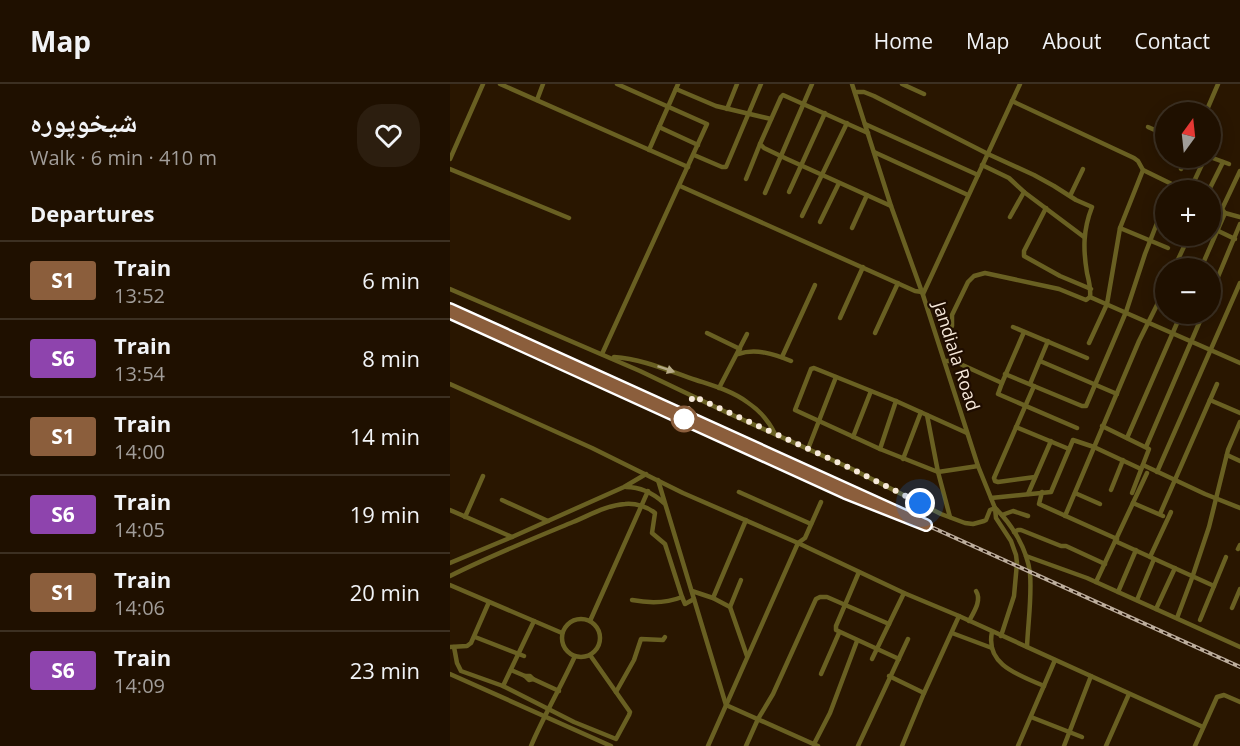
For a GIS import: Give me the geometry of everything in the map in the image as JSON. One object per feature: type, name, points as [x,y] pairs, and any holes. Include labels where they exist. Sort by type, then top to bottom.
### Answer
[{"type":"street","points":[[450,159],[483,84]]},
{"type":"street","points":[[500,84],[688,168]]},
{"type":"street","points":[[537,100],[543,84]]},
{"type":"street","points":[[602,354],[707,123],[628,86],[617,84]]},
{"type":"street","points":[[669,84],[716,106],[771,119]]},
{"type":"street","points":[[727,109],[737,84]]},
{"type":"street","points":[[694,155],[726,168],[762,84]]},
{"type":"street","points":[[765,193],[812,84]]},
{"type":"street","name":"Jandiala Road","points":[[852,84],[891,206],[923,293],[978,466],[995,508],[996,518],[1011,541],[1016,555],[1014,596],[1001,636]]},
{"type":"street","points":[[902,84],[924,94]]},
{"type":"street","points":[[680,186],[923,293],[1020,84]]},
{"type":"street","points":[[1210,102],[1218,84]]},
{"type":"street","points":[[649,150],[677,87]]},
{"type":"street","points":[[855,92],[864,92],[874,96],[1034,175],[1092,207],[1084,237],[1090,297]]},
{"type":"street","points":[[746,178],[783,95],[868,133]]},
{"type":"street","points":[[1012,101],[1134,158],[1143,170],[1160,180]]},
{"type":"street","points":[[789,192],[825,113]]},
{"type":"street","points":[[802,216],[847,123]]},
{"type":"street","points":[[865,123],[978,175]]},
{"type":"street","points":[[659,127],[698,145]]},
{"type":"street","points":[[1148,127],[1155,130]]},
{"type":"street","points":[[760,144],[801,166],[891,206]]},
{"type":"street","points":[[874,152],[969,195]]},
{"type":"street","points":[[1214,180],[1223,162],[1228,164]]},
{"type":"street","points":[[982,165],[1004,175],[1084,237]]},
{"type":"street","points":[[450,169],[569,218]]},
{"type":"street","points":[[1070,196],[1083,169]]},
{"type":"street","points":[[1089,343],[1107,304],[1120,228],[1143,170]]},
{"type":"street","points":[[1221,221],[1240,171]]},
{"type":"street","points":[[820,222],[839,183]]},
{"type":"street","points":[[1010,217],[1024,192]]},
{"type":"street","points":[[852,228],[867,195]]},
{"type":"street","points":[[1046,208],[1024,251],[1024,256],[1060,276],[1091,289]]},
{"type":"street","points":[[1221,209],[1240,217]]},
{"type":"street","points":[[1221,271],[1240,224]]},
{"type":"street","points":[[1120,228],[1168,248]]},
{"type":"street","points":[[1005,374],[1085,406],[1126,312],[1155,230]]},
{"type":"street","points":[[1221,232],[1235,239]]},
{"type":"street","points":[[840,318],[863,267]]},
{"type":"street","points":[[952,326],[952,315],[968,282],[974,276],[986,273],[1059,290],[1086,300],[1090,297]]},
{"type":"street","points":[[875,333],[898,283]]},
{"type":"street","points":[[1157,472],[1240,283]]},
{"type":"street","points":[[782,357],[815,285]]},
{"type":"street","points":[[450,289],[609,357],[808,448],[950,518],[965,524],[973,524],[986,520],[990,510],[995,508],[1021,544],[1030,572],[1027,647]]},
{"type":"street","points":[[1090,297],[1240,363]]},
{"type":"street","points":[[1232,300],[1240,303]]},
{"type":"street","points":[[1065,516],[1139,341],[1155,310]]},
{"type":"street","points":[[1127,438],[1176,324]]},
{"type":"street","points":[[1146,447],[1199,324]]},
{"type":"street","points":[[1013,327],[1087,358]]},
{"type":"street","points":[[1024,332],[1005,374],[999,395],[1077,428]]},
{"type":"street","points":[[707,333],[739,351],[768,352],[790,361]]},
{"type":"street","points":[[719,388],[747,334]]},
{"type":"street","points":[[1035,477],[998,482],[995,481],[994,476],[1025,406],[1048,341]]},
{"type":"street","points":[[609,357],[626,358],[658,366],[733,393],[757,410],[775,434]]},
{"type":"street","points":[[945,361],[958,363],[1002,383]]},
{"type":"street","points":[[1040,362],[1117,394]]},
{"type":"street","points":[[968,433],[815,369],[811,369],[795,410],[903,459],[938,472],[978,466]]},
{"type":"street","points":[[808,448],[836,377]]},
{"type":"street","points":[[450,384],[592,448],[683,493],[1203,727]]},
{"type":"street","points":[[1160,514],[1217,384]]},
{"type":"street","points":[[853,437],[871,391]]},
{"type":"street","points":[[1210,400],[1240,413]]},
{"type":"street","points":[[880,449],[896,401]]},
{"type":"street","points":[[903,459],[921,412]]},
{"type":"street","points":[[927,415],[950,518]]},
{"type":"street","points":[[1177,618],[1209,527],[1227,455],[1240,422]]},
{"type":"street","points":[[1102,426],[1149,448],[1132,493]]},
{"type":"street","points":[[1016,427],[1070,449]]},
{"type":"street","points":[[1234,435],[1240,438]]},
{"type":"street","points":[[991,498],[1052,491],[1073,440],[1157,472],[1240,508]]},
{"type":"street","points":[[1028,494],[1051,441]]},
{"type":"street","points":[[1227,455],[1240,461]]},
{"type":"street","points":[[1111,490],[1123,460]]},
{"type":"street","points":[[1096,582],[1147,473]]},
{"type":"street","points":[[450,563],[624,487],[646,474]]},
{"type":"street","points":[[465,517],[483,476]]},
{"type":"street","points":[[658,480],[726,705],[816,745],[857,640]]},
{"type":"street","points":[[624,487],[648,491],[666,505]]},
{"type":"street","points":[[590,621],[648,491]]},
{"type":"street","points":[[739,492],[811,524]]},
{"type":"street","points":[[1042,492],[1038,504],[1214,586]]},
{"type":"street","points":[[1075,493],[1100,504]]},
{"type":"street","points":[[502,500],[548,521]]},
{"type":"street","points":[[708,746],[798,543],[805,538],[822,502]]},
{"type":"street","points":[[1133,502],[1168,518]]},
{"type":"street","points":[[450,576],[602,510],[628,503],[656,513],[652,533],[665,544],[685,604],[694,599]]},
{"type":"street","points":[[450,510],[512,537]]},
{"type":"street","points":[[1002,515],[1012,511],[1028,516]]},
{"type":"street","points":[[1137,600],[1171,512]]},
{"type":"street","points":[[713,598],[746,520]]},
{"type":"street","points":[[1014,532],[1021,530],[1066,546],[1105,564]]},
{"type":"street","points":[[1118,592],[1136,550]]},
{"type":"street","points":[[1026,556],[1096,582],[1240,647]]},
{"type":"street","points":[[1200,620],[1226,556]]},
{"type":"street","points":[[1156,609],[1174,568]]},
{"type":"street","points":[[859,572],[836,630],[899,659]]},
{"type":"street","points":[[741,580],[730,606],[747,657]]},
{"type":"street","points":[[450,585],[562,633]]},
{"type":"street","points":[[1232,608],[1240,589]]},
{"type":"street","points":[[692,591],[730,606]]},
{"type":"street","points":[[969,621],[979,600],[976,591]]},
{"type":"street","points":[[872,659],[904,593]]},
{"type":"street","points":[[746,746],[814,601],[823,596],[889,624]]},
{"type":"street","points":[[632,600],[659,602],[682,597]]},
{"type":"street","points":[[489,602],[470,645],[452,647],[461,671],[503,686],[574,722],[616,739],[630,713],[590,655]]},
{"type":"street","points":[[902,746],[959,616]]},
{"type":"street","points":[[581,619],[590,621],[599,630],[601,639],[598,647],[590,655],[575,657],[565,648],[562,633],[572,621],[581,619]]},
{"type":"street","points":[[503,686],[521,655],[534,621]]},
{"type":"street","points":[[992,632],[990,640],[997,660],[1015,673],[1044,686]]},
{"type":"street","points":[[820,674],[839,633]]},
{"type":"street","points":[[952,633],[992,648]]},
{"type":"street","points":[[475,637],[521,655]]},
{"type":"street","points":[[616,692],[634,660],[641,639],[663,640],[665,637]]},
{"type":"street","points":[[858,746],[908,639]]},
{"type":"street","points":[[531,746],[575,657]]},
{"type":"street","points":[[1018,746],[1055,660]]},
{"type":"street","points":[[511,670],[530,676],[559,691]]},
{"type":"street","points":[[450,674],[611,746]]},
{"type":"street","points":[[889,676],[924,693]]},
{"type":"street","points":[[1064,746],[1091,676]]},
{"type":"street","points":[[1106,746],[1129,694]]},
{"type":"street","points":[[1195,746],[1218,696],[1224,695],[1240,702]]},
{"type":"street","points":[[1031,717],[1082,738]]},
{"type":"railway","points":[[450,309],[1240,667]]},
{"type":"train","name":"S1","points":[[450,309],[926,525],[845,493],[450,313]]},
{"type":"route","points":[[684,419],[693,396],[850,468],[920,503]]}]
